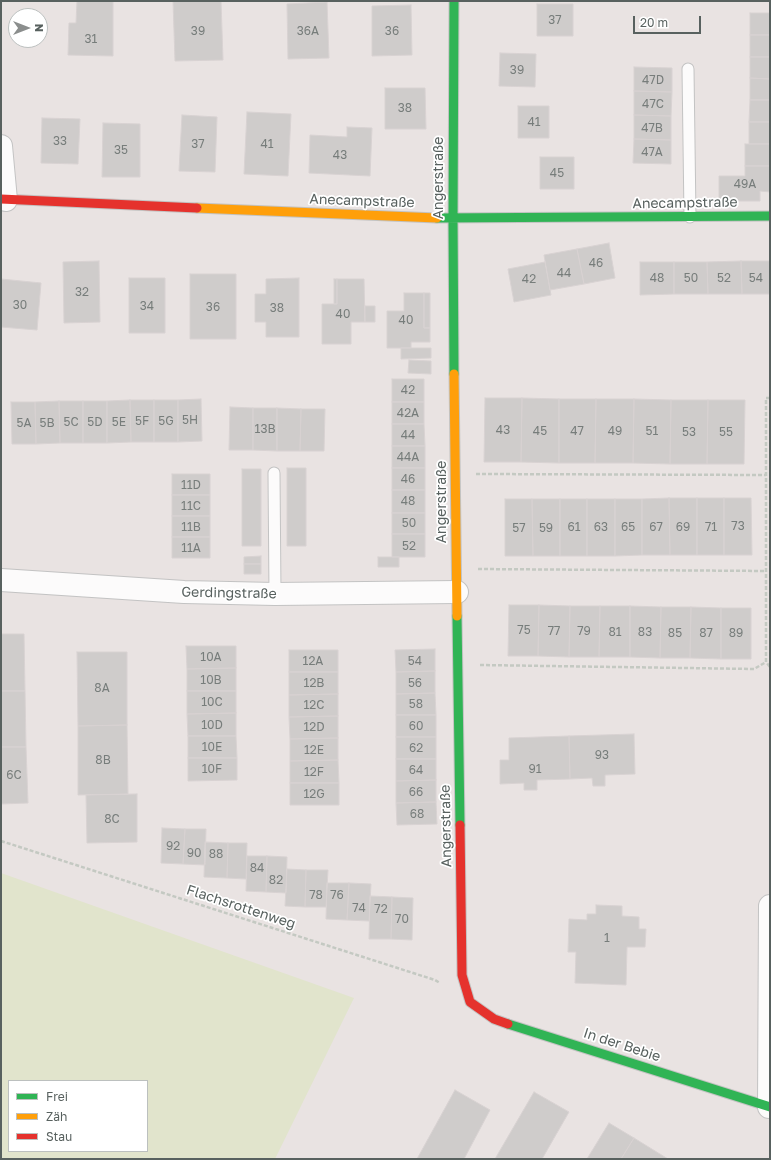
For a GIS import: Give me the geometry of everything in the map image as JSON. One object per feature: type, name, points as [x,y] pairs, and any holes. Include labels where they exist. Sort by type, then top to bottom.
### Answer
[{"type":"street","name":"Angerstraße","points":[[454,1],[453,219],[462,975],[470,1002]]},
{"type":"street","points":[[1,146],[4,200]]},
{"type":"street","name":"Anecampstraße","points":[[4,200],[453,219],[770,216]]},
{"type":"street","name":"Gerdingstraße","points":[[1,580],[184,592],[275,594],[457,592]]},
{"type":"street","points":[[769,1107],[770,906]]},
{"type":"street","name":"In der Bebie","points":[[470,1002],[494,1019],[769,1107]]},
{"type":"lane","points":[[688,69],[690,217]]},
{"type":"lane","points":[[274,473],[275,594]]},
{"type":"path","points":[[770,398],[766,398],[766,662],[770,667]]},
{"type":"path","points":[[456,474],[766,475]]},
{"type":"path","points":[[456,569],[766,571]]},
{"type":"path","points":[[458,665],[754,669],[766,662]]},
{"type":"path","name":"Flachsrottenweg","points":[[1,841],[435,980],[441,984]]},
{"type":"green space","points":[[1,873],[354,998],[275,1159],[1,1159]]},
{"type":"building","points":[[77,1],[113,1],[113,56],[68,55],[69,23],[76,23]]},
{"type":"building","points":[[173,1],[221,1],[223,60],[175,61]]},
{"type":"building","points":[[327,2],[329,58],[288,59],[287,4]]},
{"type":"building","points":[[537,4],[573,4],[573,36],[537,36]]},
{"type":"building","points":[[411,5],[412,55],[372,56],[372,6]]},
{"type":"building","points":[[750,13],[770,13],[770,35],[750,35]]},
{"type":"building","points":[[750,35],[770,35],[770,57],[750,57]]},
{"type":"building","points":[[500,53],[536,54],[535,87],[499,86]]},
{"type":"building","points":[[750,57],[770,57],[770,79],[750,78]]},
{"type":"building","points":[[634,67],[672,68],[672,92],[634,91]]},
{"type":"building","points":[[750,78],[770,79],[770,100],[750,100]]},
{"type":"building","points":[[385,88],[425,88],[426,129],[385,129]]},
{"type":"building","points":[[634,91],[672,92],[671,116],[634,115]]},
{"type":"building","points":[[750,100],[770,100],[770,122],[749,122]]},
{"type":"building","points":[[518,106],[549,106],[549,138],[518,138]]},
{"type":"building","points":[[247,112],[291,114],[288,176],[244,174]]},
{"type":"building","points":[[182,115],[217,117],[215,172],[179,171]]},
{"type":"building","points":[[634,115],[671,116],[671,140],[634,139]]},
{"type":"building","points":[[42,118],[80,119],[78,164],[41,163]]},
{"type":"building","points":[[749,122],[770,122],[770,144],[749,144]]},
{"type":"building","points":[[103,123],[140,124],[140,177],[102,177]]},
{"type":"building","points":[[347,127],[372,128],[370,176],[309,173],[310,135],[347,137]]},
{"type":"building","points":[[634,139],[671,140],[671,164],[633,163]]},
{"type":"building","points":[[745,144],[770,144],[770,166],[745,166]]},
{"type":"building","points":[[540,157],[574,157],[574,189],[540,189]]},
{"type":"building","points":[[745,166],[770,166],[770,192],[760,191],[760,201],[719,201],[719,176],[745,176]]},
{"type":"building","points":[[609,243],[615,278],[584,284],[577,249]]},
{"type":"building","points":[[577,249],[584,284],[550,290],[544,255]]},
{"type":"building","points":[[99,261],[100,322],[64,323],[63,262]]},
{"type":"building","points":[[741,261],[742,294],[708,294],[707,262]]},
{"type":"building","points":[[741,261],[770,261],[770,294],[742,294]]},
{"type":"building","points":[[545,262],[551,295],[514,302],[508,269]]},
{"type":"building","points":[[640,262],[674,262],[674,294],[640,295]]},
{"type":"building","points":[[674,262],[707,262],[708,294],[674,294]]},
{"type":"building","points":[[190,274],[236,274],[236,339],[190,339]]},
{"type":"building","points":[[129,278],[165,278],[165,333],[129,333]]},
{"type":"building","points":[[299,278],[299,337],[266,337],[266,322],[255,322],[255,294],[266,294],[266,279]]},
{"type":"building","points":[[1,279],[41,283],[37,330],[1,327]]},
{"type":"building","points":[[334,279],[337,279],[337,304],[334,304]]},
{"type":"building","points":[[337,279],[364,279],[365,322],[351,322],[351,344],[322,344],[322,304],[337,304]]},
{"type":"building","points":[[404,293],[424,293],[424,328],[430,328],[430,342],[411,342],[411,348],[387,348],[387,311],[404,311]]},
{"type":"building","points":[[424,293],[430,293],[430,328],[424,328]]},
{"type":"building","points":[[365,306],[375,306],[375,322],[365,322]]},
{"type":"building","points":[[401,348],[431,348],[431,358],[401,359]]},
{"type":"building","points":[[409,360],[431,361],[431,374],[408,373]]},
{"type":"building","points":[[392,379],[424,379],[424,402],[392,402]]},
{"type":"building","points":[[485,398],[522,398],[521,462],[484,462]]},
{"type":"building","points":[[522,398],[559,399],[559,463],[521,462]]},
{"type":"building","points":[[201,399],[202,441],[178,442],[178,400]]},
{"type":"building","points":[[559,399],[596,399],[595,463],[559,463]]},
{"type":"building","points":[[596,399],[634,399],[633,463],[595,463]]},
{"type":"building","points":[[634,399],[671,400],[670,464],[633,463]]},
{"type":"building","points":[[130,400],[131,442],[107,443],[107,401]]},
{"type":"building","points":[[130,400],[154,400],[154,442],[131,442]]},
{"type":"building","points":[[154,400],[178,400],[178,442],[154,442]]},
{"type":"building","points":[[671,400],[708,400],[707,464],[670,464]]},
{"type":"building","points":[[708,400],[745,400],[744,464],[707,464]]},
{"type":"building","points":[[59,401],[60,443],[36,444],[35,402]]},
{"type":"building","points":[[59,401],[83,401],[83,443],[60,443]]},
{"type":"building","points":[[83,401],[107,401],[107,443],[83,443]]},
{"type":"building","points":[[11,402],[35,402],[36,444],[12,444]]},
{"type":"building","points":[[392,402],[424,402],[424,424],[392,424]]},
{"type":"building","points":[[230,407],[253,408],[253,450],[229,450]]},
{"type":"building","points":[[253,408],[277,408],[277,451],[253,450]]},
{"type":"building","points":[[277,408],[301,409],[300,451],[277,451]]},
{"type":"building","points":[[301,409],[325,409],[324,451],[300,451]]},
{"type":"building","points":[[392,424],[424,424],[425,446],[392,446]]},
{"type":"building","points":[[392,446],[425,446],[425,468],[392,468]]},
{"type":"building","points":[[287,468],[306,468],[306,546],[287,546]]},
{"type":"building","points":[[392,468],[425,468],[425,490],[392,490]]},
{"type":"building","points":[[242,469],[261,469],[261,546],[242,546]]},
{"type":"building","points":[[172,474],[210,474],[210,495],[172,495]]},
{"type":"building","points":[[392,490],[425,490],[425,513],[392,513]]},
{"type":"building","points":[[172,495],[210,495],[210,516],[172,516]]},
{"type":"building","points":[[669,498],[670,555],[642,555],[642,499]]},
{"type":"building","points":[[669,498],[697,498],[697,555],[670,555]]},
{"type":"building","points":[[697,498],[724,498],[724,555],[697,555]]},
{"type":"building","points":[[724,498],[751,498],[752,555],[724,555]]},
{"type":"building","points":[[505,499],[532,499],[533,556],[505,556]]},
{"type":"building","points":[[532,499],[560,499],[560,556],[533,556]]},
{"type":"building","points":[[560,499],[587,499],[587,556],[560,556]]},
{"type":"building","points":[[587,499],[615,499],[615,556],[587,556]]},
{"type":"building","points":[[615,499],[642,499],[642,555],[615,556]]},
{"type":"building","points":[[392,513],[425,513],[425,534],[392,534]]},
{"type":"building","points":[[172,516],[210,516],[210,537],[172,537]]},
{"type":"building","points":[[392,534],[425,534],[425,557],[392,557]]},
{"type":"building","points":[[172,537],[210,537],[210,558],[172,558]]},
{"type":"building","points":[[261,556],[261,564],[244,564],[244,557]]},
{"type":"building","points":[[378,557],[399,557],[399,567],[378,567]]},
{"type":"building","points":[[244,564],[261,564],[261,574],[244,574]]},
{"type":"building","points":[[509,605],[539,605],[538,656],[508,656]]},
{"type":"building","points":[[539,605],[570,606],[569,657],[538,656]]},
{"type":"building","points":[[570,606],[600,606],[599,657],[569,657]]},
{"type":"building","points":[[600,606],[630,606],[630,657],[599,657]]},
{"type":"building","points":[[630,606],[661,607],[660,658],[630,657]]},
{"type":"building","points":[[661,607],[691,607],[690,658],[660,658]]},
{"type":"building","points":[[691,607],[721,608],[721,659],[690,658]]},
{"type":"building","points":[[721,608],[751,608],[751,659],[721,659]]},
{"type":"building","points":[[1,634],[24,634],[25,691],[1,691]]},
{"type":"building","points":[[186,646],[236,646],[236,668],[187,669]]},
{"type":"building","points":[[435,649],[435,671],[396,672],[395,650]]},
{"type":"building","points":[[289,650],[338,650],[338,672],[289,672]]},
{"type":"building","points":[[77,652],[127,652],[127,725],[78,726]]},
{"type":"building","points":[[236,668],[236,691],[187,691],[187,669]]},
{"type":"building","points":[[435,671],[435,693],[396,694],[396,672]]},
{"type":"building","points":[[289,672],[338,672],[338,694],[289,695]]},
{"type":"building","points":[[1,691],[25,691],[26,747],[1,747]]},
{"type":"building","points":[[187,691],[236,691],[236,713],[187,714]]},
{"type":"building","points":[[435,693],[436,715],[396,715],[396,694]]},
{"type":"building","points":[[338,694],[338,716],[289,717],[289,695]]},
{"type":"building","points":[[236,713],[236,736],[188,736],[187,714]]},
{"type":"building","points":[[396,715],[436,715],[436,737],[396,737]]},
{"type":"building","points":[[338,716],[338,738],[290,739],[289,717]]},
{"type":"building","points":[[127,725],[128,794],[78,795],[78,726]]},
{"type":"building","points":[[634,734],[635,774],[605,775],[605,786],[593,786],[592,778],[570,779],[569,736]]},
{"type":"building","points":[[188,736],[236,736],[237,758],[188,758]]},
{"type":"building","points":[[569,736],[570,779],[537,780],[537,790],[524,790],[524,783],[500,784],[500,760],[509,760],[509,738]]},
{"type":"building","points":[[396,737],[436,737],[436,759],[396,759]]},
{"type":"building","points":[[338,738],[338,760],[290,761],[290,739]]},
{"type":"building","points":[[1,747],[26,747],[28,803],[1,804]]},
{"type":"building","points":[[188,758],[237,758],[237,780],[188,781]]},
{"type":"building","points":[[396,759],[436,759],[436,780],[396,781]]},
{"type":"building","points":[[338,760],[339,783],[290,783],[290,761]]},
{"type":"building","points":[[436,780],[436,802],[396,803],[396,781]]},
{"type":"building","points":[[290,783],[339,783],[339,805],[290,805]]},
{"type":"building","points":[[137,794],[137,842],[87,843],[86,795]]},
{"type":"building","points":[[436,802],[437,824],[397,825],[396,803]]},
{"type":"building","points":[[162,828],[185,829],[183,864],[161,863]]},
{"type":"building","points":[[185,829],[206,829],[205,865],[183,864]]},
{"type":"building","points":[[205,842],[228,843],[227,878],[204,877]]},
{"type":"building","points":[[228,843],[247,843],[246,879],[227,878]]},
{"type":"building","points":[[247,856],[267,856],[266,892],[246,891]]},
{"type":"building","points":[[267,856],[287,857],[286,893],[266,892]]},
{"type":"building","points":[[287,869],[306,870],[305,907],[285,906]]},
{"type":"building","points":[[306,870],[328,870],[326,907],[305,907]]},
{"type":"building","points":[[327,883],[349,883],[347,920],[326,919]]},
{"type":"building","points":[[349,883],[371,884],[369,921],[347,920]]},
{"type":"building","points":[[370,896],[392,897],[391,939],[369,939]]},
{"type":"building","points":[[392,897],[413,898],[412,940],[391,939]]},
{"type":"building","points":[[596,905],[622,906],[622,916],[639,917],[639,929],[646,929],[645,947],[627,947],[626,985],[575,983],[576,952],[568,952],[569,919],[587,920],[587,914],[596,914]]},
{"type":"building","points":[[455,1090],[490,1110],[464,1159],[417,1159]]},
{"type":"building","points":[[534,1092],[569,1112],[542,1159],[495,1159]]},
{"type":"building","points":[[609,1123],[634,1138],[621,1159],[587,1159]]},
{"type":"building","points":[[634,1138],[668,1159],[621,1159]]},
{"type":"traffic: fast","points":[[454,1],[454,374]]},
{"type":"traffic: fast","points":[[437,218],[770,216]]},
{"type":"traffic: fast","points":[[457,616],[460,825]]},
{"type":"traffic: fast","points":[[508,1024],[770,1107]]},
{"type":"traffic: slow","points":[[197,208],[437,218]]},
{"type":"traffic: slow","points":[[454,374],[457,616]]},
{"type":"traffic: jam","points":[[1,199],[197,208]]},
{"type":"traffic: jam","points":[[460,825],[462,975],[470,1002],[494,1019],[508,1024]]}]
